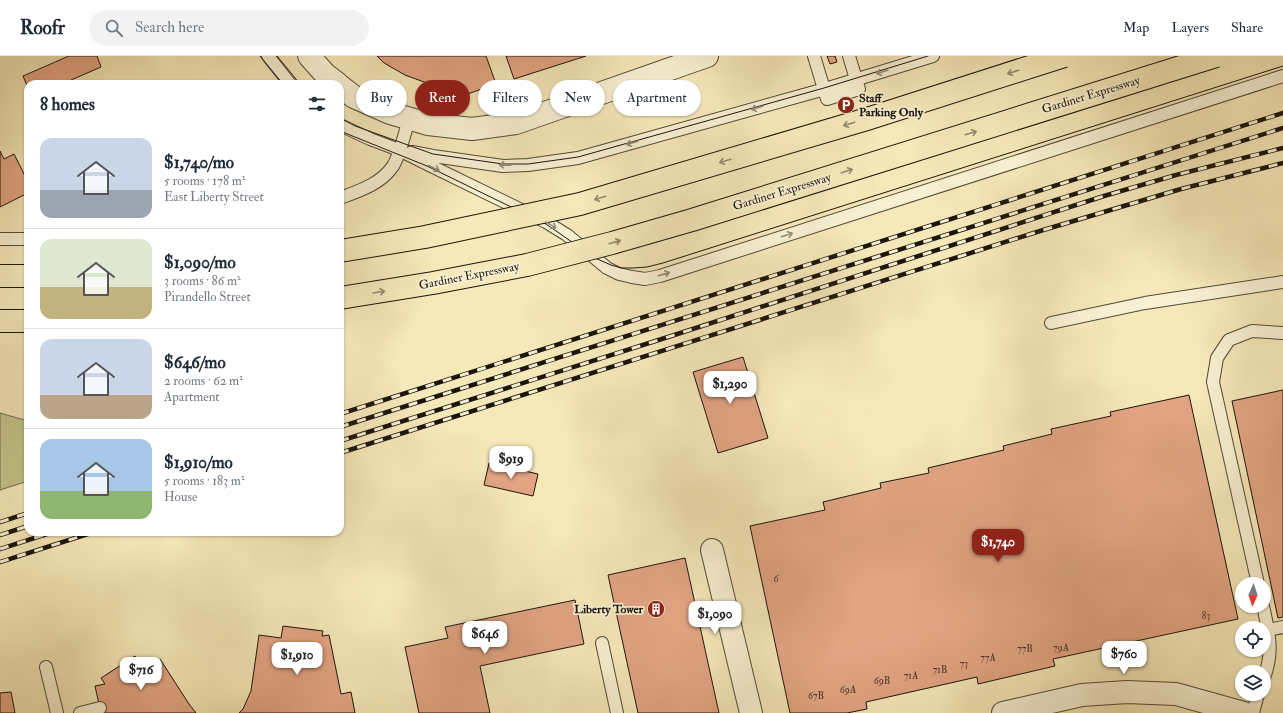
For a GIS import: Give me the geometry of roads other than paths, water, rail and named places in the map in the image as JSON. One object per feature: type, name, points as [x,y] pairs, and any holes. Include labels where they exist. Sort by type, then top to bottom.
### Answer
[{"type":"highway","points":[[344,250],[425,237],[580,204],[867,119],[1064,56]]},
{"type":"highway","name":"Gardiner Expressway","points":[[344,297],[433,283],[527,265],[612,243],[692,220],[1216,56]]},
{"type":"highway","points":[[0,276],[24,276]]},
{"type":"highway","points":[[0,321],[24,321]]},
{"type":"street","points":[[310,56],[325,74],[333,80]]},
{"type":"street","points":[[344,89],[354,97],[390,113],[409,119],[428,124],[472,128],[516,123],[706,56]]},
{"type":"street","points":[[712,550],[751,713]]},
{"type":"street","points":[[1003,713],[1082,695],[1126,692],[1176,694],[1244,713]]},
{"type":"lane","points":[[268,56],[287,80]]},
{"type":"lane","points":[[814,56],[827,99],[860,89],[849,56]]},
{"type":"lane","points":[[856,80],[933,56]]},
{"type":"lane","points":[[344,126],[370,139],[400,150],[546,222],[567,235],[607,268],[632,278],[645,279],[675,271],[1283,76]]},
{"type":"lane","points":[[400,150],[503,166],[555,162],[585,156],[824,89]]},
{"type":"lane","points":[[344,197],[360,191],[379,181],[393,166],[400,150],[409,119]]},
{"type":"lane","points":[[0,239],[24,239]]},
{"type":"lane","points":[[1051,324],[1145,303],[1283,282]]},
{"type":"lane","points":[[1256,577],[1213,382],[1217,358],[1229,340],[1252,331],[1283,333]]},
{"type":"lane","points":[[1271,629],[1283,627]]},
{"type":"lane","points":[[602,643],[617,713]]},
{"type":"lane","points":[[46,667],[57,713]]},
{"type":"lane","points":[[1253,713],[1256,701]]},
{"type":"lane","points":[[80,713],[100,708]]},
{"type":"tram line","points":[[260,56],[280,80]]},
{"type":"tram line","points":[[277,56],[297,80]]},
{"type":"tram line","points":[[344,120],[355,126],[433,154],[503,164],[528,164],[578,157],[824,88],[928,56]]},
{"type":"tram line","points":[[344,133],[427,166],[546,224],[595,258],[621,268],[634,268],[647,267],[663,263],[1283,66]]},
{"type":"railway","points":[[344,413],[1283,113]]},
{"type":"railway","points":[[344,426],[1283,128]]},
{"type":"railway","points":[[344,440],[1104,196],[1176,175],[1283,148]]},
{"type":"railway","points":[[344,452],[1040,231],[1181,189],[1283,163]]},
{"type":"railway","points":[[0,522],[24,514]]},
{"type":"railway","points":[[0,535],[24,527]]},
{"type":"railway","points":[[0,549],[41,536]]},
{"type":"railway","points":[[0,562],[81,536]]},
{"type":"place","name":"Staff Parking Only","points":[[846,105]]},
{"type":"place","name":"Liberty Tower","points":[[656,609]]}]
